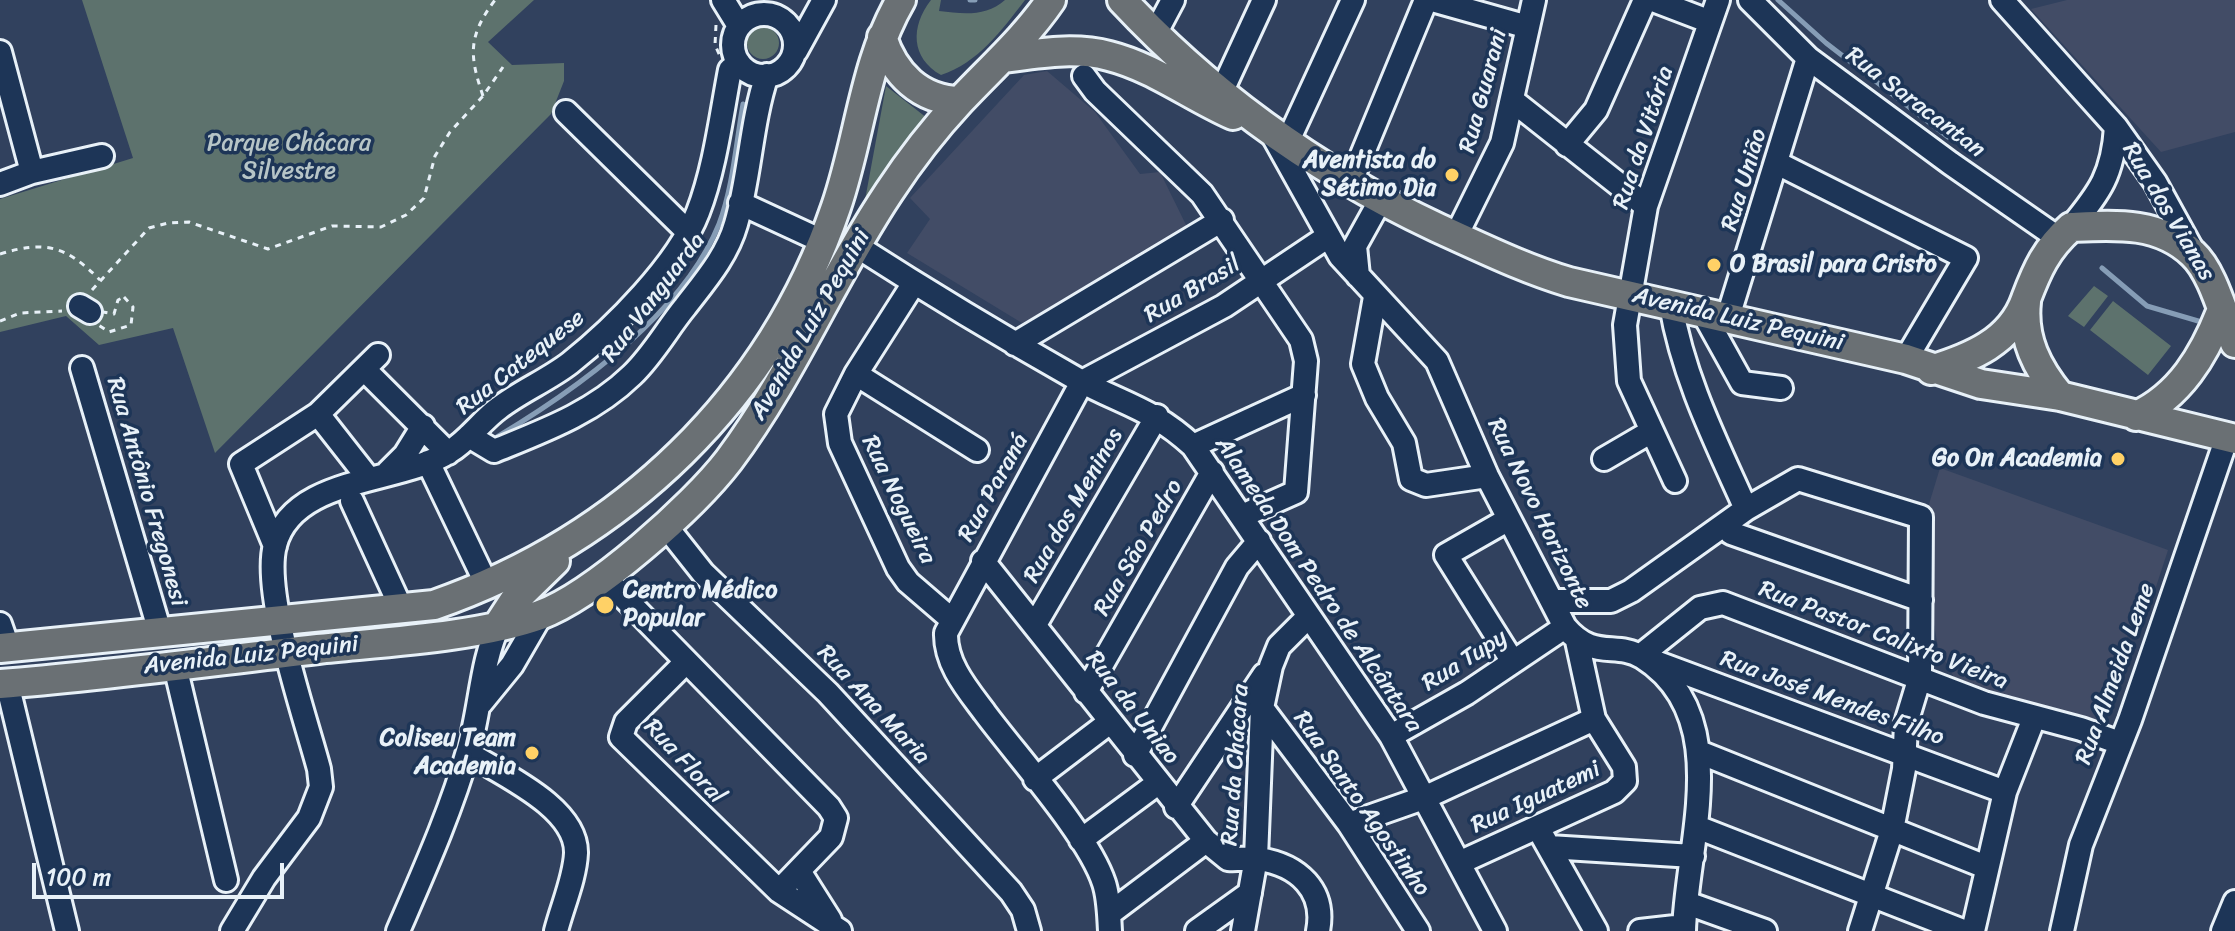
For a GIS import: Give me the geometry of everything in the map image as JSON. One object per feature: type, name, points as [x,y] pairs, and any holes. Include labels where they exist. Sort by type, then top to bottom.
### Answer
[{"type":"main road","name":"Avenida Luiz Pequini","points":[[2,658],[160,632],[434,605],[585,534],[644,487],[702,432],[742,386],[781,328],[836,208],[882,37],[901,0]]},
{"type":"main road","points":[[1004,58],[1051,0]]},
{"type":"main road","name":"Avenida Luiz Pequini","points":[[1137,13],[1221,93],[1275,136]]},
{"type":"main road","points":[[882,37],[890,59],[906,80],[936,99],[960,101]]},
{"type":"main road","name":"Avenida Luiz Pequini","points":[[2,658],[175,666],[453,633],[541,615],[603,576],[665,525],[726,464],[797,358],[855,245],[923,143],[960,101],[1004,58],[1055,52],[1107,55],[1134,64],[1275,136],[1339,177],[1372,213],[1456,236],[1556,278],[1715,314],[1919,365],[1981,384],[2060,396],[2231,438]]},
{"type":"main road","points":[[2060,396],[2038,366],[2029,346],[2025,324],[2032,278],[2064,233],[2133,226],[2155,232],[2195,255]]},
{"type":"main road","name":"Rua dos Vianas","points":[[2195,255],[2225,304],[2235,343]]},
{"type":"main road","points":[[1919,365],[1977,355],[2006,330],[2026,302]]},
{"type":"main road","points":[[2136,416],[2163,400],[2192,371],[2206,350],[2225,304]]},
{"type":"main road","points":[[499,624],[527,587],[585,534]]},
{"type":"street","points":[[723,0],[739,26]]},
{"type":"street","points":[[792,0],[768,14],[752,16],[739,26],[733,41],[739,63],[752,73],[767,75],[781,70],[796,51],[824,0]]},
{"type":"street","points":[[1137,13],[1173,0]]},
{"type":"street","points":[[1221,93],[1264,0]]},
{"type":"street","points":[[1275,136],[1353,0]]},
{"type":"street","points":[[1372,213],[1347,230],[1335,228],[1309,207],[1311,187],[1339,177],[1429,0],[1528,27]]},
{"type":"street","name":"Rua Guarani","points":[[1456,236],[1494,163],[1512,100],[1534,0]]},
{"type":"street","points":[[1567,145],[1596,110],[1645,0]]},
{"type":"street","points":[[1653,0],[1708,21]]},
{"type":"street","name":"Rua da Vitória","points":[[1675,481],[1629,381],[1625,325],[1646,206],[1708,21],[1718,0]]},
{"type":"street","name":"Rua Saracantan","points":[[1750,0],[1808,58],[1950,163],[2064,233]]},
{"type":"street","name":"Rua dos Vianas","points":[[2002,0],[2116,127],[2155,182],[2195,255]]},
{"type":"street","points":[[768,14],[786,23],[796,51]]},
{"type":"street","points":[[0,52],[32,172]]},
{"type":"street","name":"Rua União","points":[[1715,314],[1777,163],[1808,58]]},
{"type":"street","name":"Rua Catequese","points":[[232,931],[264,878],[309,818],[321,787],[319,769],[275,603],[275,546],[284,524],[298,508],[438,457],[469,436],[497,409],[561,369],[592,343],[651,281],[688,232],[705,188],[730,70],[739,63]]},
{"type":"street","name":"Rua Vanguarda","points":[[469,436],[494,451],[579,414],[632,376],[718,263],[731,239],[753,126],[767,75]]},
{"type":"street","points":[[1084,76],[1104,100],[1187,177],[1222,220],[1263,279],[1305,350],[1296,492],[1242,516]]},
{"type":"street","points":[[1512,100],[1646,206]]},
{"type":"street","points":[[566,112],[688,232]]},
{"type":"street","name":"Rua dos Vianas","points":[[2064,233],[2091,203],[2114,160],[2116,127]]},
{"type":"street","name":"Rua Novo Horizonte","points":[[1275,136],[1327,237],[1375,297],[1437,361],[1487,476],[1571,634],[1598,649],[1640,656]]},
{"type":"street","points":[[0,184],[32,172],[102,156]]},
{"type":"street","points":[[1777,163],[1964,255],[1965,264],[1919,365]]},
{"type":"street","points":[[740,203],[822,241]]},
{"type":"street","points":[[1358,276],[1353,251],[1372,213]]},
{"type":"street","points":[[1015,344],[1222,220]]},
{"type":"street","name":"Rua Brasil","points":[[1082,382],[1224,306],[1327,237]]},
{"type":"street","name":"Alameda Dom Pedro de Alcântara","points":[[855,245],[1082,382],[1157,416],[1193,446],[1391,736],[1461,862],[1495,931]]},
{"type":"street","name":"Rua Nogueira","points":[[914,283],[856,374],[836,414],[840,443],[898,568],[908,582],[951,619]]},
{"type":"street","points":[[1375,297],[1363,364],[1377,398],[1404,443],[1411,479],[1426,485],[1487,476]]},
{"type":"street","points":[[1671,305],[1677,346],[1691,385],[1746,509]]},
{"type":"street","points":[[1715,314],[1742,383],[1781,388]]},
{"type":"street","points":[[275,546],[241,464],[318,414],[371,362],[423,426],[486,583]]},
{"type":"street","name":"Rua Antônio Fregonesi","points":[[82,368],[160,632]]},
{"type":"street","points":[[856,374],[977,450]]},
{"type":"street","name":"Rua Paraná","points":[[951,619],[1082,382]]},
{"type":"street","points":[[1193,446],[1304,395]]},
{"type":"street","points":[[318,414],[377,477],[405,455],[423,426]]},
{"type":"street","name":"Rua dos Meninos","points":[[1036,623],[1157,416]]},
{"type":"street","points":[[1604,459],[1652,431]]},
{"type":"street","name":"Rua Almeida Leme","points":[[2062,931],[2081,845],[2231,438]]},
{"type":"street","name":"Rua São Pedro","points":[[1086,692],[1212,472]]},
{"type":"street","points":[[1552,601],[1611,601],[1661,573],[1746,509],[1790,482],[1806,479],[1921,517],[1920,677],[1906,723],[1906,754],[1892,830],[1860,931]]},
{"type":"street","points":[[352,501],[402,610]]},
{"type":"street","points":[[1509,519],[1446,555],[1513,662]]},
{"type":"street","points":[[1726,524],[1731,533],[1921,600]]},
{"type":"street","name":"Rua Ana Maria","points":[[665,525],[703,573],[828,693],[1011,892],[1023,910],[1029,931]]},
{"type":"street","points":[[1135,755],[1237,567],[1259,541]]},
{"type":"street","name":"Rua da Uniao","points":[[983,561],[1036,623],[1135,755],[1206,841],[1228,859],[1256,858],[1294,870],[1309,883],[1319,901],[1318,931]]},
{"type":"street","points":[[603,576],[684,664],[829,807],[836,818],[831,837],[779,891],[838,930]]},
{"type":"street","name":"Rua Pastor Calixto Vieira","points":[[1640,656],[1700,608],[1723,603],[1984,703],[2081,729],[2120,743]]},
{"type":"street","points":[[481,703],[507,672],[541,615]]},
{"type":"street","name":"Rua da Chácara","points":[[1243,931],[1256,858],[1262,708],[1271,666],[1279,646],[1309,616]]},
{"type":"street","points":[[951,619],[946,633],[949,658],[966,687],[1081,840],[1105,884],[1109,922]]},
{"type":"street","points":[[398,931],[445,822],[468,753],[481,703],[486,656],[499,624]]},
{"type":"street","name":"Rua Tupy","points":[[1391,736],[1467,693],[1513,662],[1571,634]]},
{"type":"street","name":"Rua Iguatemi","points":[[1461,862],[1614,792],[1625,781],[1624,767],[1594,719],[1571,634]]},
{"type":"street","points":[[1640,656],[1666,679],[1682,702],[1699,752],[1697,827],[1684,928],[1640,931]]},
{"type":"street","name":"Rua José Mendes Filho","points":[[1640,656],[2005,792]]},
{"type":"street","points":[[2,658],[67,931]]},
{"type":"street","name":"Rua Floral","points":[[684,664],[626,722],[621,737],[779,891]]},
{"type":"street","points":[[175,666],[226,880]]},
{"type":"street","points":[[1176,807],[1271,666]]},
{"type":"street","name":"Rua Santo Agostinho","points":[[1262,708],[1349,824],[1418,931]]},
{"type":"street","points":[[1973,931],[2005,792],[2034,718]]},
{"type":"street","points":[[1349,824],[1426,797],[1594,719]]},
{"type":"street","points":[[1035,779],[1110,722]]},
{"type":"street","points":[[1699,752],[1986,867]]},
{"type":"street","points":[[468,753],[546,802],[573,834],[576,854],[556,931]]},
{"type":"street","points":[[1081,840],[1158,783]]},
{"type":"street","points":[[1536,826],[1596,931]]},
{"type":"street","points":[[1697,827],[1963,931]]},
{"type":"street","points":[[1109,922],[1206,841]]},
{"type":"street","points":[[1549,847],[1693,856]]},
{"type":"street","points":[[799,871],[838,930]]},
{"type":"street","points":[[1197,931],[1250,893]]},
{"type":"street","points":[[2223,931],[2235,902]]},
{"type":"street","points":[[1687,903],[1765,931]]},
{"type":"path","points":[[483,96],[472,62],[477,24],[495,0]]},
{"type":"path","points":[[85,309],[100,280],[149,228],[189,222],[268,249],[332,226],[381,227],[406,215],[424,198],[435,156],[463,115],[483,96],[503,67]]},
{"type":"path","points":[[0,254],[29,245],[50,245],[87,267],[100,280]]},
{"type":"path","points":[[0,321],[20,313],[85,309],[114,314],[118,300],[124,297],[133,307],[131,325],[109,332],[91,320],[85,309]]},
{"type":"shaded area","points":[[2067,0],[2235,0],[2235,132],[2161,152],[2031,9]]},
{"type":"shaded area","points":[[1047,71],[1095,112],[1140,174],[1160,172],[1190,233],[1022,323],[907,253],[930,219],[910,198],[1024,75]]},
{"type":"shaded area","points":[[1940,468],[2168,550],[2152,599],[2128,635],[2099,724],[1957,683],[1938,648],[1930,600],[1926,514]]},
{"type":"green space","name":"Parque Chácara Silvestre","points":[[82,0],[534,0],[488,42],[512,65],[564,63],[564,81],[551,114],[215,453],[173,328],[99,345],[66,316],[0,332],[0,199],[133,158]]},
{"type":"green space","points":[[931,0],[941,0],[939,11],[965,13],[982,12],[1005,0],[1025,0],[978,54],[941,75],[924,60],[917,41],[919,21]]},
{"type":"green space","points":[[763,27],[774,32],[779,43],[774,54],[763,59],[752,54],[747,43],[752,32]]},
{"type":"green space","points":[[886,86],[927,118],[865,200]]},
{"type":"green space","points":[[2094,286],[2108,296],[2084,327],[2068,316]]},
{"type":"green space","points":[[2113,301],[2171,346],[2148,375],[2090,330]]},
{"type":"waterway","points":[[970,0],[975,0]]},
{"type":"waterway","points":[[1778,0],[1826,43],[1948,137]]},
{"type":"waterway","points":[[497,437],[593,372],[654,318],[680,288],[702,257],[724,210],[743,104]]},
{"type":"waterway","points":[[2102,268],[2147,306],[2205,323]]},
{"type":"place","name":"Aventista do Sétimo Dia","points":[[1452,175]]},
{"type":"place","name":"O Brasil para Cristo","points":[[1714,265]]},
{"type":"place","name":"Go On Academia","points":[[2118,459]]},
{"type":"place","name":"Centro Médico Popular","points":[[605,605]]},
{"type":"place","name":"Coliseu Team Academia","points":[[532,753]]}]
